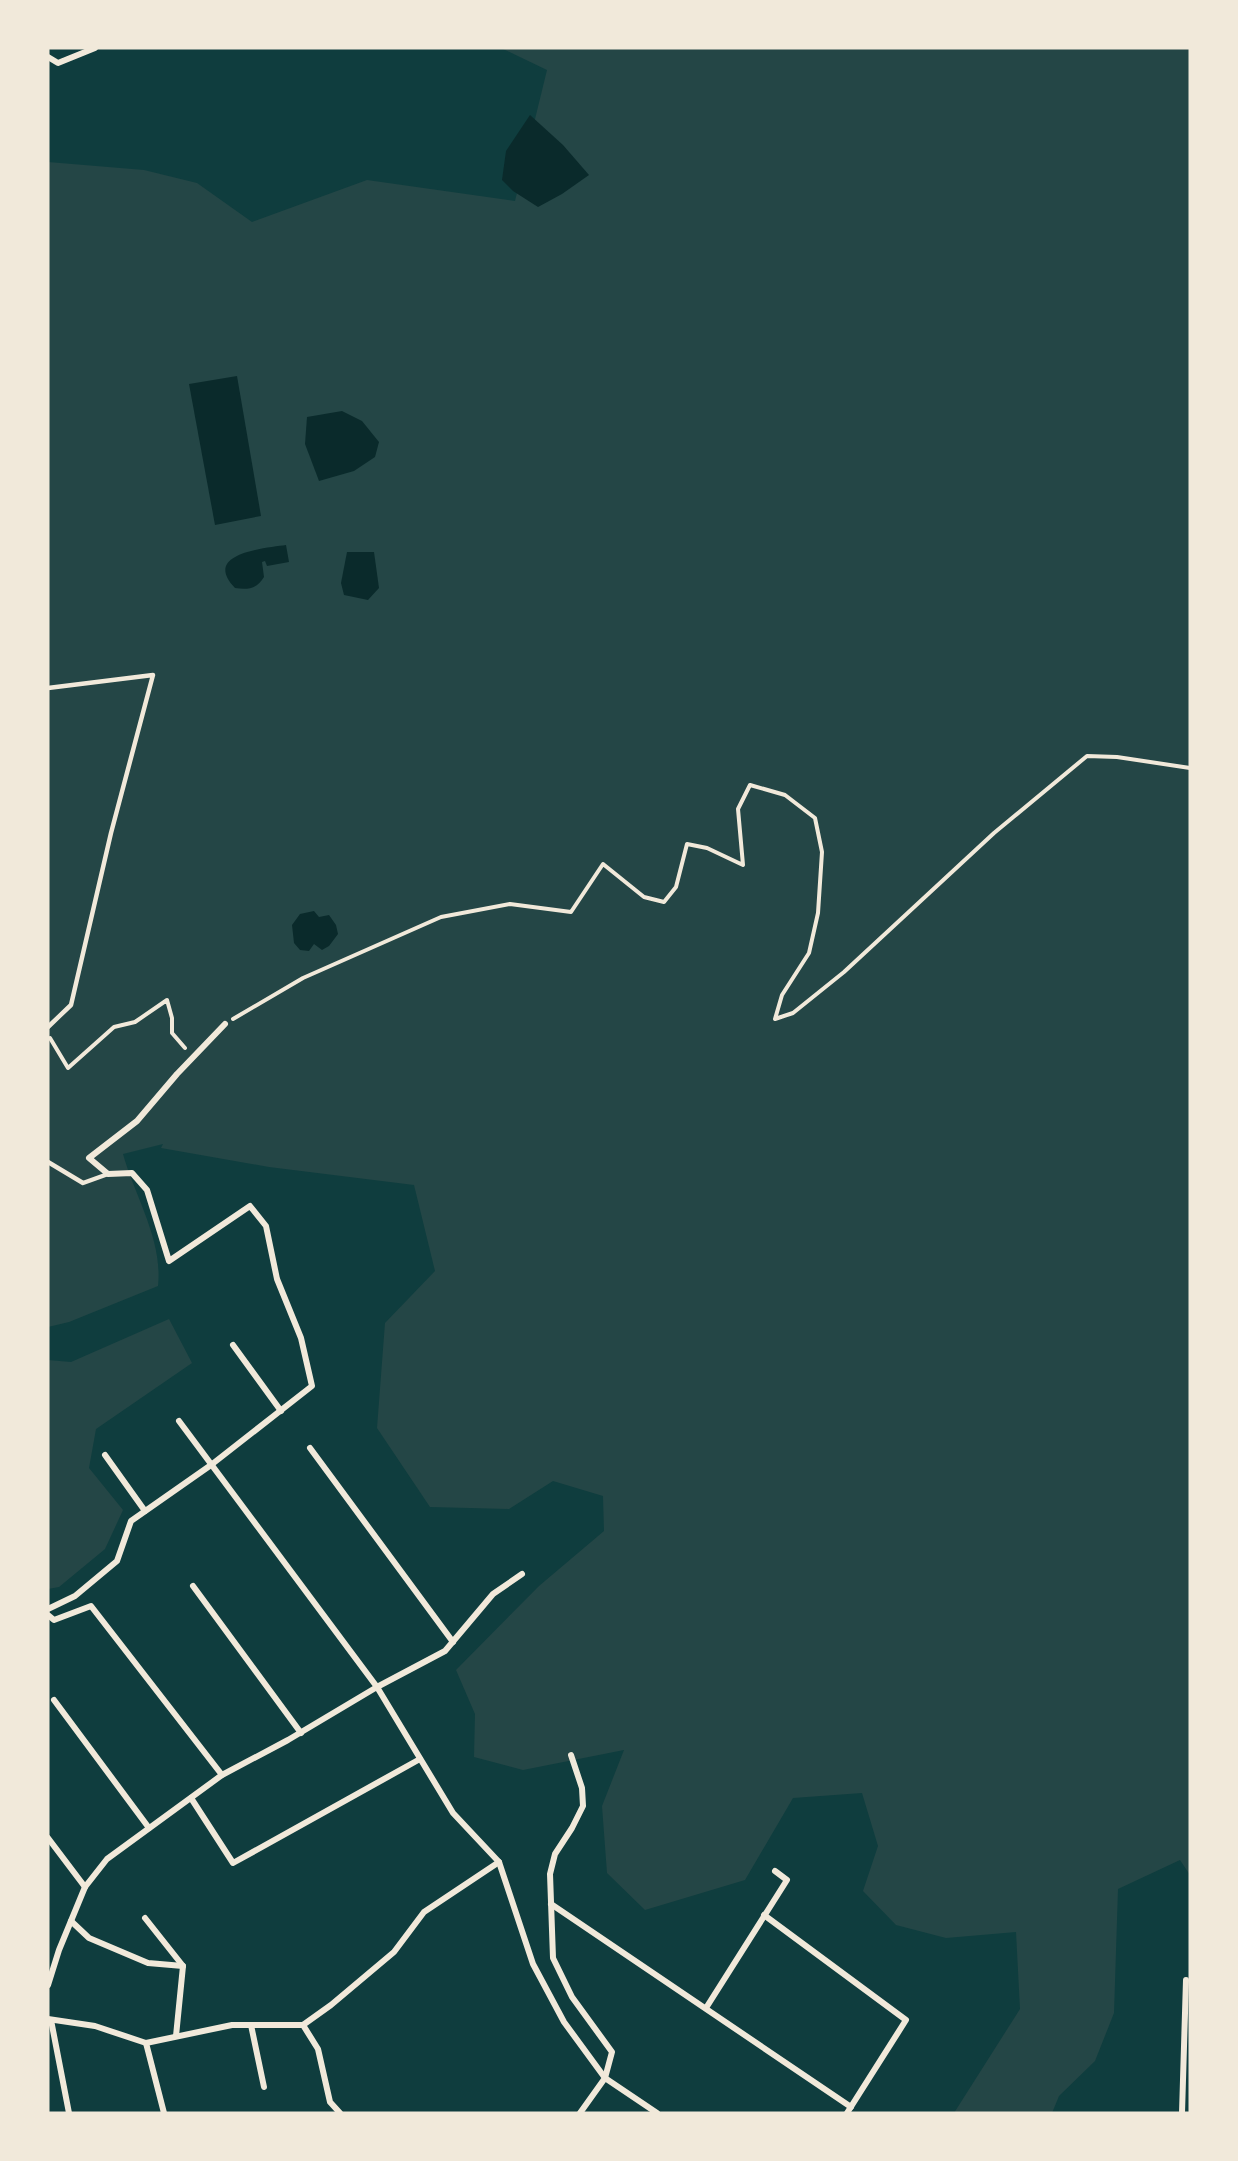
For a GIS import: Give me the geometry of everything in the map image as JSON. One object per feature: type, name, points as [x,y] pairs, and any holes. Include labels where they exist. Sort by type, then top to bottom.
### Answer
[{"type":"street","points":[[48,57],[58,63],[95,48]]},
{"type":"street","points":[[48,1609],[75,1596],[117,1561],[131,1521],[211,1465],[312,1386],[301,1338],[277,1279],[266,1226],[250,1206],[169,1261],[147,1190],[132,1173],[108,1174],[89,1158],[137,1121],[225,1024]]},
{"type":"street","points":[[233,1346],[281,1411]]},
{"type":"street","points":[[179,1421],[377,1687],[453,1813],[499,1862],[533,1964],[564,2022],[605,2078],[657,2113]]},
{"type":"street","points":[[310,1448],[453,1642]]},
{"type":"street","points":[[105,1455],[145,1511]]},
{"type":"street","points":[[48,1985],[59,1950],[85,1887],[107,1858],[222,1775],[445,1651],[493,1594],[522,1574]]},
{"type":"street","points":[[193,1586],[301,1733]]},
{"type":"street","points":[[48,1615],[54,1620],[91,1606],[222,1775]]},
{"type":"street","points":[[54,1700],[150,1828]]},
{"type":"street","points":[[571,1755],[582,1788],[583,1806],[555,1854],[550,1874],[553,1958],[572,1998],[612,2052],[605,2078],[580,2113]]},
{"type":"street","points":[[191,1798],[233,1863],[420,1759]]},
{"type":"street","points":[[48,1838],[85,1887]]},
{"type":"street","points":[[69,2113],[49,2020],[95,2026],[146,2043],[232,2025],[303,2025],[394,1952],[424,1912],[499,1862]]},
{"type":"street","points":[[705,2008],[787,1880],[775,1871]]},
{"type":"street","points":[[551,1904],[851,2106]]},
{"type":"street","points":[[764,1915],[906,2020],[847,2113]]},
{"type":"street","points":[[145,1918],[183,1966],[176,2036]]},
{"type":"street","points":[[71,1921],[89,1938],[148,1962],[183,1966]]},
{"type":"street","points":[[1182,2113],[1186,1980]]},
{"type":"street","points":[[250,2025],[264,2087]]},
{"type":"street","points":[[303,2025],[318,2049],[330,2102],[340,2113]]},
{"type":"street","points":[[146,2043],[164,2113]]},
{"type":"lane","points":[[48,688],[153,675],[111,833],[71,1005],[48,1027]]},
{"type":"lane","points":[[48,1162],[83,1184],[108,1174]]},
{"type":"path","points":[[225,1024],[303,978],[441,917],[510,904],[571,912],[603,864],[644,897],[664,902],[676,887],[687,844],[707,848],[743,865],[738,809],[750,785],[785,795],[815,818],[822,852],[818,913],[809,953],[782,995],[775,1018],[793,1013],[844,972],[994,833],[1087,756],[1117,757],[1190,768]]},
{"type":"path","points":[[48,1034],[68,1068],[114,1028],[135,1022],[167,1000],[172,1018],[172,1034],[194,1056]]},
{"type":"shaded area","points":[[501,48],[1190,48],[1190,1875],[1180,1860],[1118,1889],[1114,2013],[1095,2061],[1059,2096],[1052,2113],[954,2113],[1020,2009],[1016,1932],[946,1938],[896,1925],[863,1891],[878,1846],[862,1793],[793,1798],[745,1880],[645,1910],[607,1873],[602,1806],[624,1750],[523,1770],[474,1757],[475,1714],[456,1670],[539,1586],[604,1531],[603,1496],[553,1481],[509,1509],[430,1507],[377,1428],[385,1323],[435,1271],[414,1185],[269,1167],[161,1148],[163,1144],[123,1154],[152,1235],[158,1269],[158,1286],[69,1322],[48,1327],[48,162],[144,170],[197,183],[252,222],[367,180],[515,201],[547,70]]},
{"type":"shaded area","points":[[530,115],[563,145],[589,175],[538,207],[513,191],[502,180],[506,151]]},
{"type":"shaded area","points":[[237,376],[261,516],[215,525],[189,384]]},
{"type":"shaded area","points":[[342,411],[362,421],[379,442],[375,457],[354,471],[319,481],[305,444],[307,417]]},
{"type":"shaded area","points":[[286,545],[289,562],[267,566],[265,561],[262,562],[264,577],[261,581],[248,589],[235,588],[227,576],[226,567],[231,560],[240,554]]},
{"type":"shaded area","points":[[347,552],[374,552],[379,588],[368,600],[344,595],[341,583]]},
{"type":"shaded area","points":[[314,911],[319,917],[329,915],[336,925],[338,934],[329,946],[322,950],[314,944],[309,951],[300,950],[294,943],[292,925],[300,914]]},
{"type":"shaded area","points":[[169,1319],[192,1363],[96,1429],[89,1468],[123,1510],[105,1549],[59,1587],[48,1589],[48,1360],[71,1362]]}]
